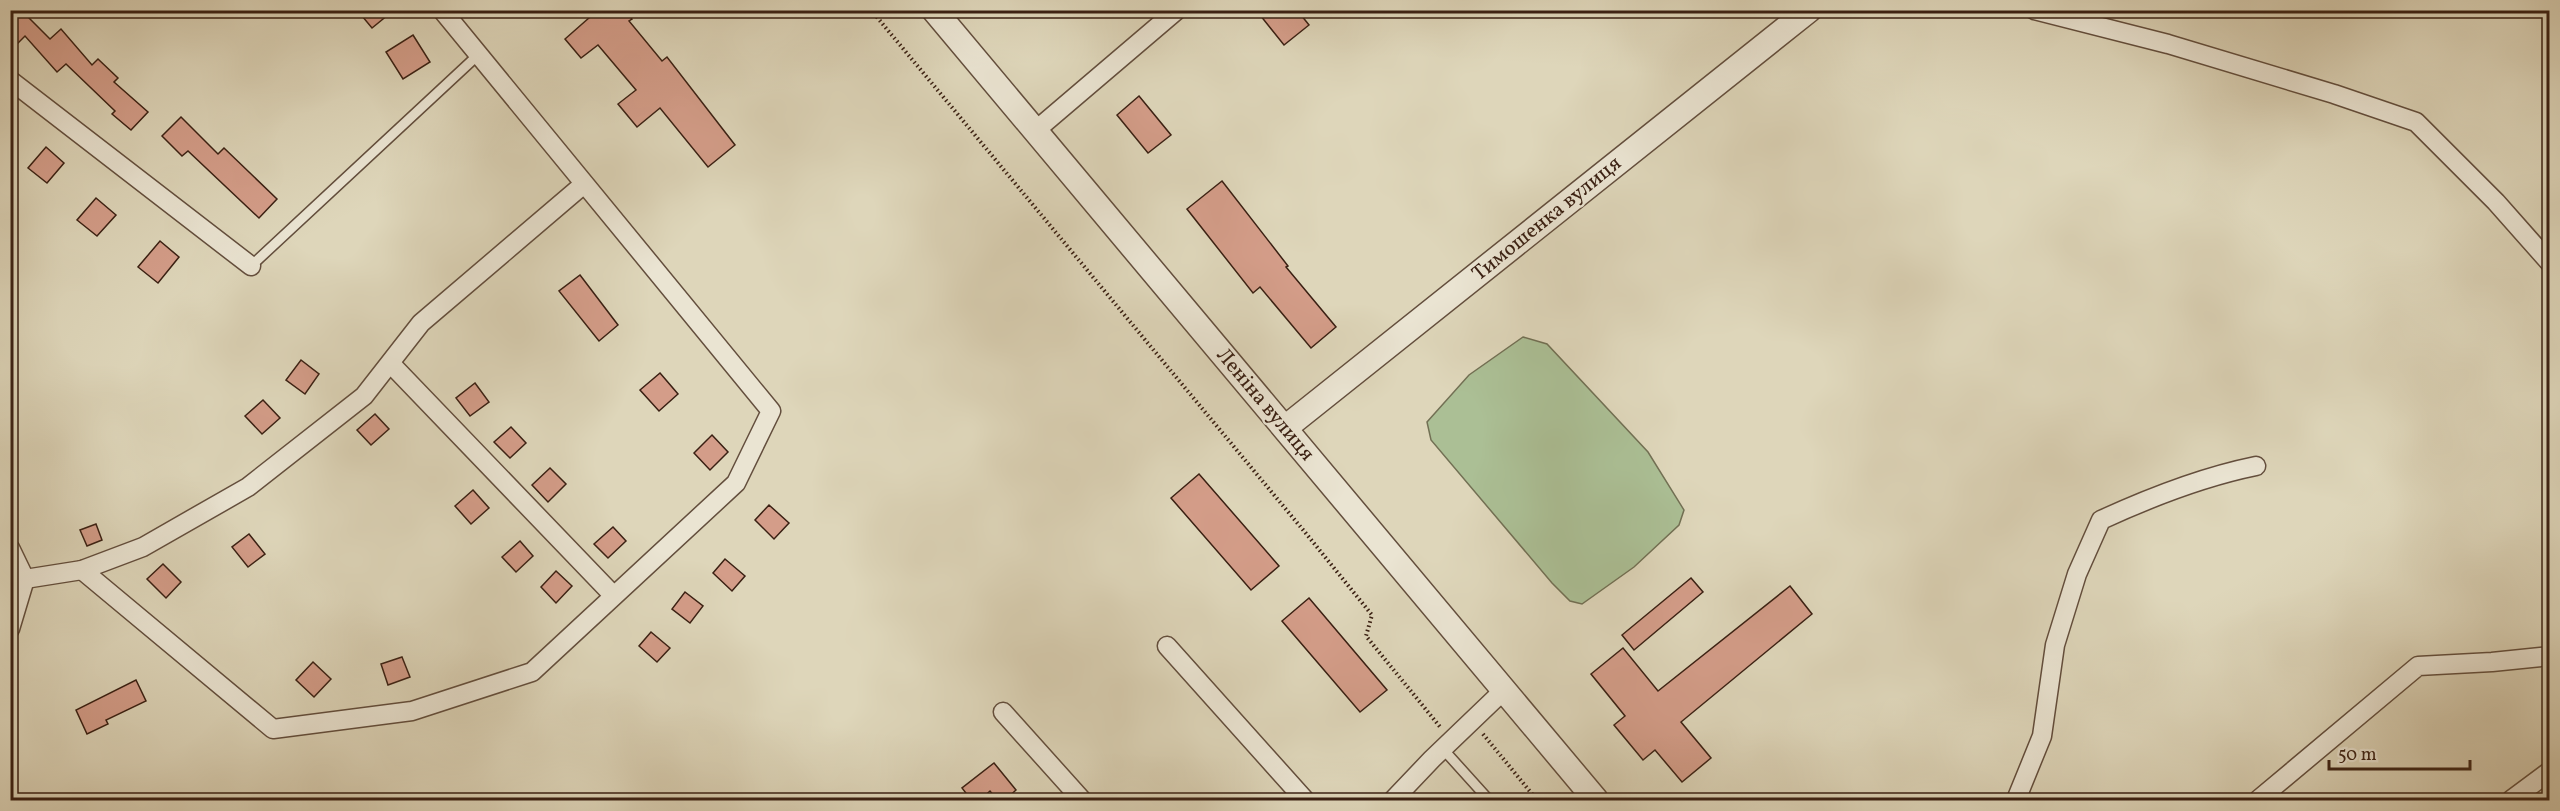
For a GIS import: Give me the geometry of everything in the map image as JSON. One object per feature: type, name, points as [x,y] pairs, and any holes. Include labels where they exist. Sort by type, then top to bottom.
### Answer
[{"type":"street","points":[[82,570],[273,729],[412,711],[532,672],[736,483],[771,411],[442,10]]},
{"type":"street","name":"Леніна вулиця","points":[[934,10],[1596,801]]},
{"type":"street","points":[[1035,131],[1177,10]]},
{"type":"street","name":"Тимошенка вулиця","points":[[1285,428],[1809,10]]},
{"type":"street","points":[[2034,10],[2168,44],[2334,94],[2416,122],[2496,202],[2550,263]]},
{"type":"street","points":[[10,80],[251,266]]},
{"type":"street","points":[[18,582],[82,570],[143,547],[248,487],[364,396],[421,323],[585,184]]},
{"type":"street","points":[[391,364],[613,595]]},
{"type":"street","points":[[2016,801],[2043,736],[2055,645],[2077,574],[2101,520],[2138,503],[2218,473],[2256,466]]},
{"type":"street","points":[[10,548],[18,582],[10,629]]},
{"type":"street","points":[[1167,646],[1305,801]]},
{"type":"street","points":[[2258,801],[2418,666],[2550,656]]},
{"type":"street","points":[[1393,801],[1503,691]]},
{"type":"street","points":[[1003,712],[1082,801]]},
{"type":"street","points":[[2511,801],[2550,771]]},
{"type":"lane","points":[[251,266],[478,55]]},
{"type":"lane","points":[[1447,745],[1489,801]]},
{"type":"path","points":[[871,10],[1372,615],[1366,636],[1447,745]]},
{"type":"path","points":[[1472,721],[1537,801]]},
{"type":"green space","points":[[1523,337],[1547,344],[1648,452],[1684,510],[1679,525],[1634,567],[1582,604],[1570,601],[1552,583],[1431,440],[1427,422],[1469,375]]},
{"type":"building","points":[[15,10],[21,10],[50,39],[61,29],[92,65],[98,59],[118,78],[114,82],[148,112],[131,130],[112,114],[115,111],[66,64],[57,72],[25,36],[10,51],[10,16]]},
{"type":"building","points":[[357,10],[394,10],[372,28]]},
{"type":"building","points":[[598,10],[625,10],[632,19],[629,21],[662,61],[667,57],[735,145],[708,167],[660,108],[637,127],[618,104],[636,90],[598,45],[581,58],[565,39]]},
{"type":"building","points":[[1256,10],[1297,10],[1309,25],[1284,45]]},
{"type":"building","points":[[413,35],[430,62],[403,79],[386,52]]},
{"type":"building","points":[[1139,96],[1171,135],[1148,153],[1117,115]]},
{"type":"building","points":[[181,117],[218,154],[224,148],[277,199],[259,218],[188,151],[182,156],[162,136]]},
{"type":"building","points":[[46,147],[64,163],[47,183],[28,168]]},
{"type":"building","points":[[1222,181],[1288,266],[1286,267],[1336,327],[1311,348],[1260,287],[1253,293],[1187,209]]},
{"type":"building","points":[[96,198],[116,215],[97,236],[77,220]]},
{"type":"building","points":[[160,241],[179,257],[158,283],[138,267]]},
{"type":"building","points":[[580,275],[618,325],[599,341],[559,291]]},
{"type":"building","points":[[301,360],[319,374],[305,394],[286,380]]},
{"type":"building","points":[[660,373],[678,394],[659,411],[640,390]]},
{"type":"building","points":[[475,383],[489,402],[470,416],[456,398]]},
{"type":"building","points":[[263,400],[280,418],[262,434],[245,416]]},
{"type":"building","points":[[375,414],[389,429],[371,445],[357,430]]},
{"type":"building","points":[[511,427],[526,443],[510,458],[494,442]]},
{"type":"building","points":[[712,435],[728,452],[710,470],[694,453]]},
{"type":"building","points":[[550,468],[566,484],[548,502],[532,485]]},
{"type":"building","points":[[1199,474],[1279,566],[1251,590],[1171,498]]},
{"type":"building","points":[[473,490],[489,508],[471,524],[455,506]]},
{"type":"building","points":[[769,505],[789,523],[774,539],[755,520]]},
{"type":"building","points":[[96,524],[102,540],[87,546],[80,530]]},
{"type":"building","points":[[613,527],[626,541],[608,558],[594,544]]},
{"type":"building","points":[[249,534],[265,554],[248,567],[232,547]]},
{"type":"building","points":[[520,541],[533,556],[516,572],[502,557]]},
{"type":"building","points":[[725,559],[745,576],[732,591],[713,573]]},
{"type":"building","points":[[163,564],[181,582],[166,598],[147,579]]},
{"type":"building","points":[[556,571],[572,586],[556,603],[541,587]]},
{"type":"building","points":[[1691,578],[1703,592],[1634,650],[1622,635]]},
{"type":"building","points":[[1790,586],[1812,614],[1681,722],[1711,758],[1682,782],[1655,750],[1643,760],[1614,725],[1625,716],[1591,674],[1623,648],[1658,691]]},
{"type":"building","points":[[685,592],[703,606],[690,623],[672,609]]},
{"type":"building","points":[[1309,598],[1387,690],[1360,712],[1282,621]]},
{"type":"building","points":[[651,632],[670,648],[657,662],[639,646]]},
{"type":"building","points":[[402,657],[410,677],[388,685],[381,664]]},
{"type":"building","points":[[313,662],[331,679],[314,697],[296,680]]},
{"type":"building","points":[[136,680],[146,701],[106,720],[108,724],[87,734],[76,710]]},
{"type":"building","points":[[994,763],[1016,790],[1004,801],[998,801],[990,791],[979,801],[972,801],[962,788]]}]
